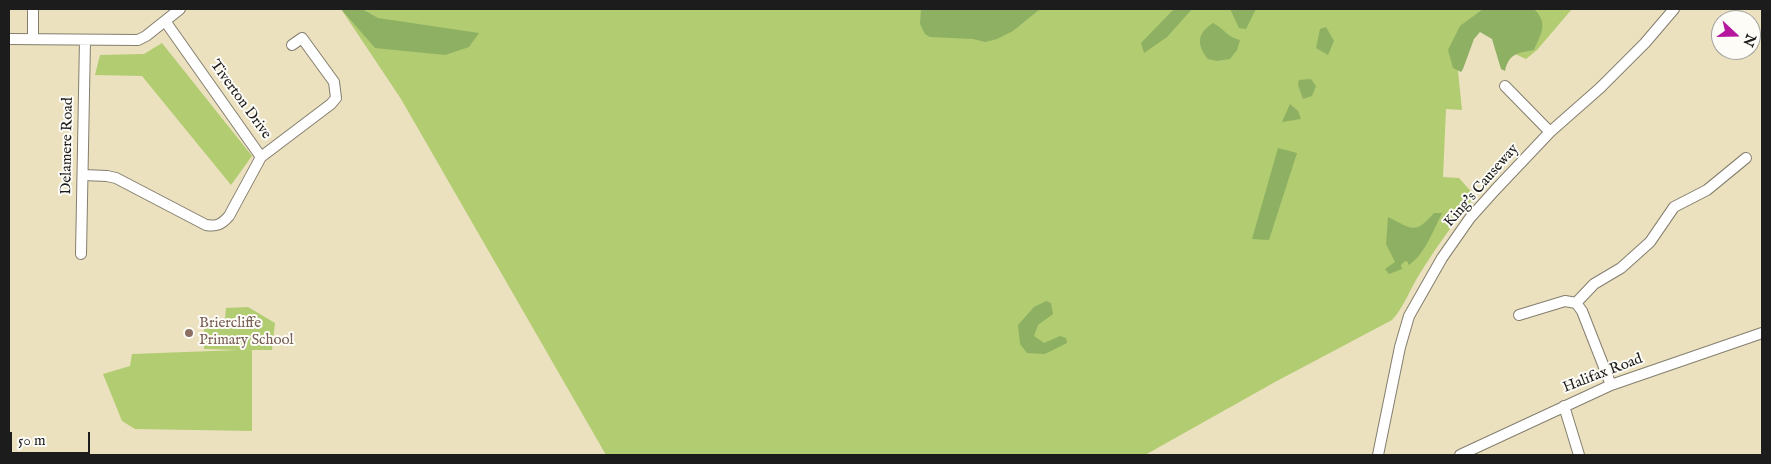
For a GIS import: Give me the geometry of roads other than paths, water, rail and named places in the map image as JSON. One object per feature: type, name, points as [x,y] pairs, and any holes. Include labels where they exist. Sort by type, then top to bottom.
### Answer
[{"type":"street","points":[[34,9],[34,39]]},
{"type":"street","points":[[9,39],[138,40],[146,36],[180,9]]},
{"type":"street","name":"King's Causeway","points":[[1378,455],[1398,356],[1409,316],[1442,258],[1470,218],[1550,132],[1613,75],[1645,43],[1674,9]]},
{"type":"street","name":"Tiverton Drive","points":[[82,175],[116,178],[206,225],[212,226],[224,222],[229,216],[261,156],[165,21]]},
{"type":"street","points":[[261,156],[331,104],[336,98],[334,82],[306,35],[292,45]]},
{"type":"street","name":"Delamere Road","points":[[81,254],[85,40]]},
{"type":"street","points":[[1505,86],[1550,132]]},
{"type":"street","points":[[1576,303],[1594,284],[1621,268],[1650,242],[1674,207],[1707,190],[1746,158]]},
{"type":"street","points":[[1519,315],[1565,300],[1576,303],[1582,311],[1611,385]]},
{"type":"street","name":"Halifax Road","points":[[1460,455],[1611,385],[1762,333]]},
{"type":"street","points":[[1564,406],[1579,455]]},
{"type":"place","name":"Briercliffe Primary School","points":[[189,333]]}]
